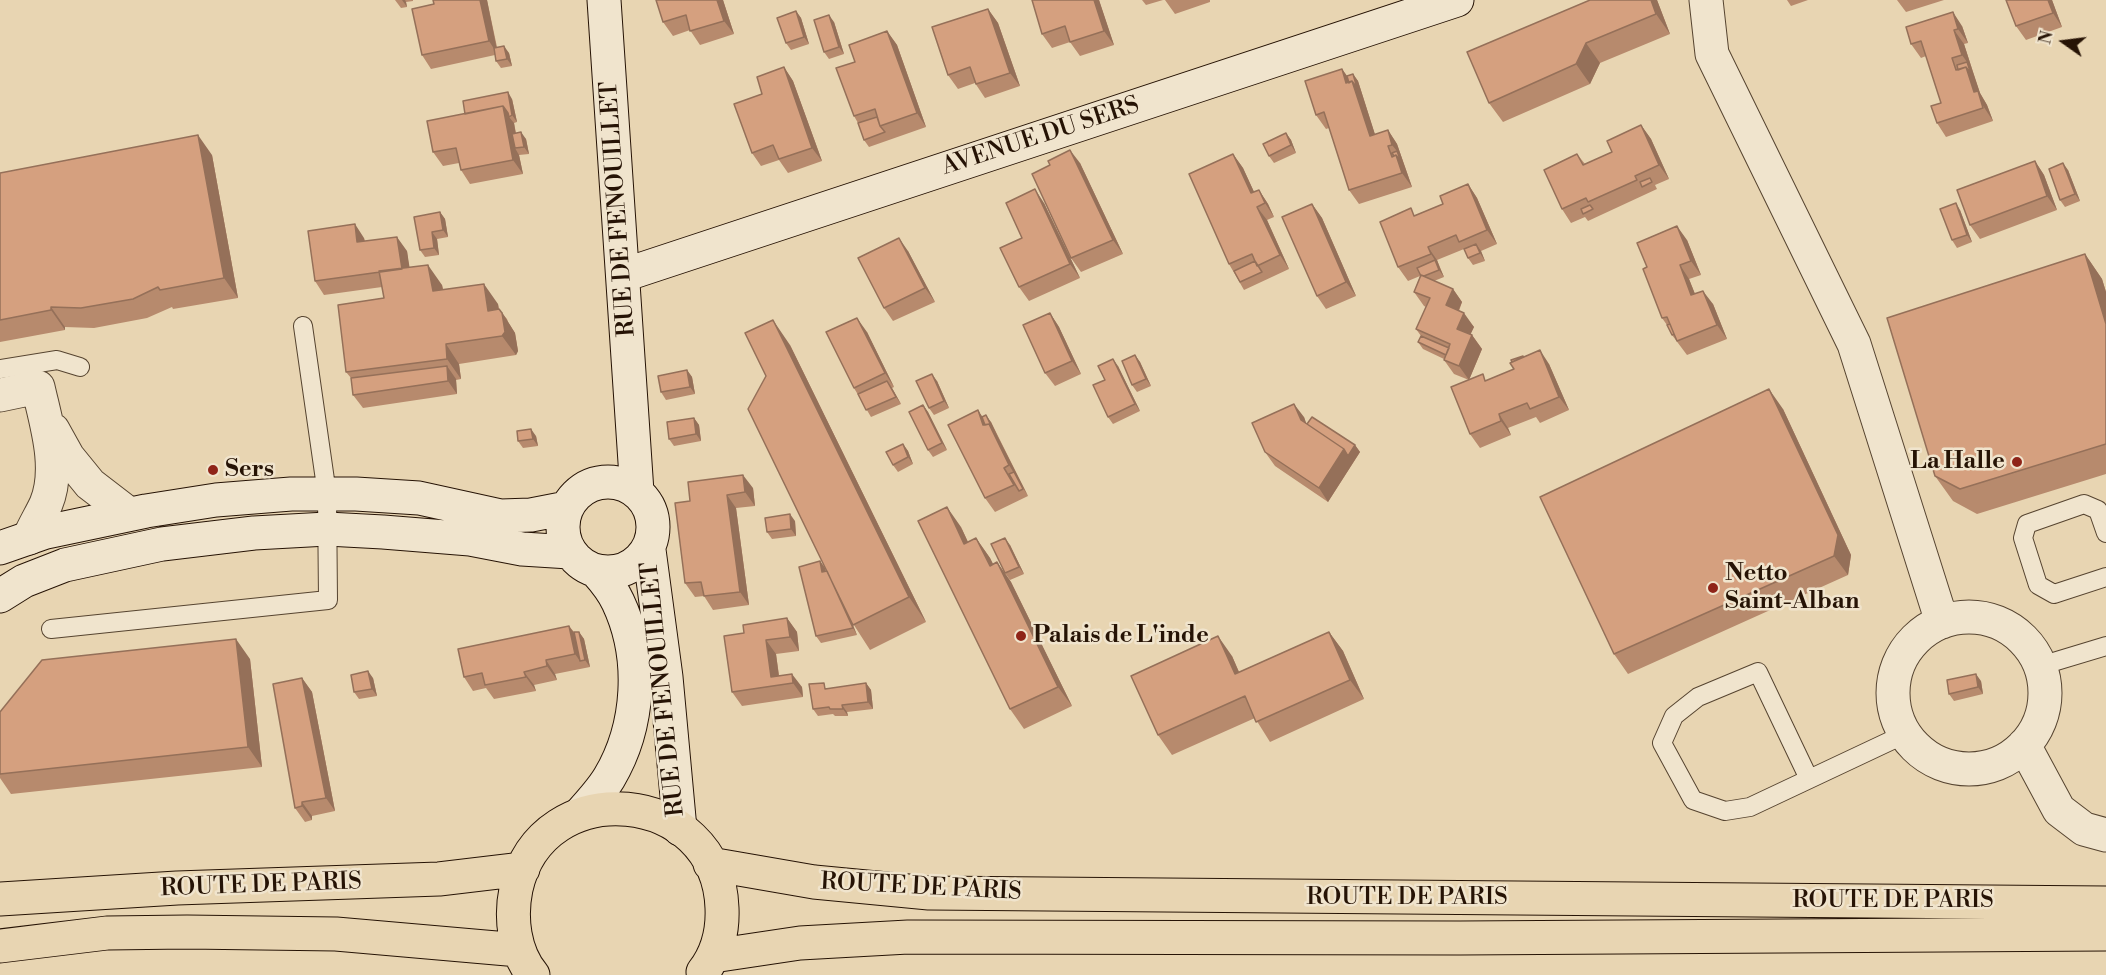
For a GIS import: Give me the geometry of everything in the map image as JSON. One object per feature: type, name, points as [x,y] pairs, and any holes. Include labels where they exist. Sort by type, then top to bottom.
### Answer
[{"type":"main road","name":"RUE DE FENOUILLET","points":[[604,0],[638,492]]},
{"type":"main road","name":"AVENUE DU SERS","points":[[624,275],[1457,0]]},
{"type":"main road","points":[[1706,0],[1712,54],[1854,344],[1942,622]]},
{"type":"main road","points":[[0,395],[38,387],[53,471],[46,502],[14,543]]},
{"type":"main road","points":[[43,412],[68,457],[90,484],[129,514]]},
{"type":"main road","name":"RUE DE FENOUILLET","points":[[603,482],[633,419]]},
{"type":"main road","points":[[603,482],[621,483],[638,492],[648,504],[653,519],[654,534],[649,550],[635,564],[617,572],[597,572],[586,568],[570,552],[562,530],[567,508],[576,495],[588,486],[603,482]]},
{"type":"main road","points":[[14,543],[46,532],[129,514],[216,500],[291,494],[420,498],[501,516],[531,515],[567,508]]},
{"type":"main road","points":[[0,596],[24,581],[65,565],[162,544],[254,533],[327,529],[470,539],[522,549],[570,552]]},
{"type":"main road","name":"RUE DE FENOUILLET","points":[[649,550],[666,677],[680,829]]},
{"type":"main road","name":"RUE DE FENOUILLET","points":[[580,814],[608,779],[621,752],[628,731],[635,689],[636,669],[631,637],[618,602],[597,572]]},
{"type":"main road","points":[[1965,617],[1989,619],[2010,629],[2028,645],[2040,666],[2045,694],[2039,722],[2024,745],[2006,759],[1984,767],[1962,769],[1940,764],[1920,751],[1905,734],[1894,710],[1893,682],[1902,657],[1919,636],[1942,622],[1965,617]]},
{"type":"main road","points":[[2024,745],[2059,810],[2084,829],[2106,836]]},
{"type":"main road","points":[[526,963],[513,927],[513,904],[528,859],[542,840],[560,825],[580,814],[603,808],[627,808],[650,813],[671,822],[690,837],[705,855],[716,875],[722,898],[722,922],[707,965]]},
{"type":"main road","name":"ROUTE DE PARIS","points":[[710,864],[814,882],[929,893],[2106,903]]},
{"type":"main road","name":"ROUTE DE PARIS","points":[[0,899],[177,888],[439,879],[523,869]]},
{"type":"main road","name":"ROUTE DE PARIS","points":[[0,946],[107,933],[336,934],[526,963]]},
{"type":"main road","name":"ROUTE DE PARIS","points":[[707,965],[800,943],[908,937],[1460,938],[2106,934]]},
{"type":"lane","points":[[51,629],[328,600],[327,494],[303,326]]},
{"type":"lane","points":[[0,369],[57,360],[80,367]]},
{"type":"lane","points":[[2106,533],[2098,510],[2084,504],[2027,524],[2023,538],[2038,585],[2054,594],[2106,577]]},
{"type":"lane","points":[[2040,666],[2106,646]]},
{"type":"lane","points":[[1809,779],[1758,672],[1698,696],[1674,716],[1662,743],[1693,800],[1725,811],[1750,807],[1905,734]]},
{"type":"building","points":[[433,0],[480,0],[489,41],[422,55],[412,9],[434,4]]},
{"type":"building","points":[[656,0],[717,0],[724,21],[690,31],[686,15],[663,22]]},
{"type":"building","points":[[1032,0],[1094,0],[1104,31],[1070,42],[1065,26],[1042,34]]},
{"type":"building","points":[[1590,0],[1651,0],[1656,14],[1586,43],[1576,64],[1489,103],[1467,52]]},
{"type":"building","points":[[2006,0],[2048,0],[2053,13],[2016,26]]},
{"type":"building","points":[[988,9],[1010,73],[976,84],[970,67],[948,75],[932,27]]},
{"type":"building","points":[[796,11],[804,37],[786,43],[777,18]]},
{"type":"building","points":[[1953,12],[1958,29],[1954,30],[1962,55],[1952,58],[1956,70],[1966,67],[1974,92],[1978,91],[1983,108],[1937,123],[1931,106],[1941,103],[1921,41],[1911,44],[1906,27]]},
{"type":"building","points":[[829,15],[839,47],[824,52],[814,20]]},
{"type":"building","points":[[887,31],[917,113],[880,126],[875,109],[854,116],[836,68],[855,62],[849,45]]},
{"type":"building","points":[[504,46],[507,59],[496,61],[494,48]]},
{"type":"building","points":[[1967,62],[1971,74],[1966,67],[1958,70],[1957,65]]},
{"type":"building","points":[[784,67],[812,148],[779,159],[773,145],[752,153],[734,104],[762,94],[757,77]]},
{"type":"building","points":[[1342,69],[1346,83],[1352,81],[1370,136],[1388,130],[1392,145],[1388,146],[1392,157],[1396,155],[1402,173],[1349,190],[1324,112],[1316,115],[1305,81]]},
{"type":"building","points":[[1353,74],[1357,88],[1352,81],[1349,83],[1347,76]]},
{"type":"building","points":[[508,92],[512,115],[509,117],[503,106],[465,114],[463,101]]},
{"type":"building","points":[[503,106],[513,160],[461,170],[456,148],[433,152],[427,121]]},
{"type":"building","points":[[877,117],[885,132],[864,140],[858,123]]},
{"type":"building","points":[[1641,125],[1659,165],[1635,176],[1637,180],[1588,202],[1586,198],[1562,209],[1544,170],[1577,154],[1583,165],[1612,152],[1607,141]]},
{"type":"building","points":[[521,132],[524,147],[515,148],[512,134]]},
{"type":"building","points":[[1286,133],[1291,145],[1269,156],[1263,144]]},
{"type":"building","points":[[198,135],[224,278],[160,290],[158,287],[133,299],[81,308],[51,307],[51,310],[0,320],[0,173]]},
{"type":"building","points":[[1070,150],[1113,240],[1071,258],[1032,174],[1050,165],[1048,161]]},
{"type":"building","points":[[1397,151],[1401,162],[1392,153]]},
{"type":"building","points":[[1233,154],[1251,193],[1259,190],[1265,203],[1257,207],[1280,255],[1257,266],[1252,254],[1229,264],[1189,174]]},
{"type":"building","points":[[2035,161],[2047,196],[1970,225],[1957,190]]},
{"type":"building","points":[[2063,163],[2075,194],[2060,200],[2049,169]]},
{"type":"building","points":[[1650,178],[1652,182],[1642,187],[1640,182]]},
{"type":"building","points":[[1468,184],[1487,230],[1459,242],[1456,235],[1428,247],[1431,254],[1398,267],[1380,222],[1411,208],[1414,216],[1443,204],[1440,196]]},
{"type":"building","points":[[1035,189],[1070,264],[1019,287],[1000,248],[1022,238],[1006,203]]},
{"type":"building","points":[[1956,203],[1967,235],[1952,240],[1940,209]]},
{"type":"building","points":[[1312,204],[1346,282],[1317,296],[1282,217]]},
{"type":"building","points":[[1590,205],[1593,209],[1583,214],[1581,209]]},
{"type":"building","points":[[440,212],[443,230],[432,232],[434,248],[420,250],[414,217]]},
{"type":"building","points":[[355,224],[357,242],[397,237],[402,269],[315,281],[308,231]]},
{"type":"building","points":[[1677,226],[1691,261],[1680,265],[1691,295],[1703,291],[1717,325],[1677,341],[1667,317],[1662,318],[1643,269],[1647,267],[1637,243]]},
{"type":"building","points":[[899,238],[925,288],[884,308],[858,258]]},
{"type":"building","points":[[1476,244],[1480,253],[1468,258],[1464,249]]},
{"type":"building","points":[[2085,254],[2106,324],[2106,444],[1960,489],[1935,476],[1887,318]]},
{"type":"building","points":[[1435,260],[1439,270],[1421,276],[1417,268]]},
{"type":"building","points":[[1255,261],[1262,272],[1240,282],[1234,271]]},
{"type":"building","points":[[428,265],[433,291],[484,284],[488,311],[499,309],[502,313],[505,332],[502,336],[446,344],[447,359],[346,372],[338,305],[384,298],[379,271]]},
{"type":"building","points":[[1421,275],[1453,289],[1446,305],[1464,313],[1457,329],[1472,335],[1459,366],[1444,360],[1450,344],[1416,329],[1430,298],[1414,292]]},
{"type":"building","points":[[1050,313],[1072,361],[1045,373],[1023,325]]},
{"type":"building","points":[[857,318],[885,373],[854,388],[826,332]]},
{"type":"building","points":[[773,320],[909,597],[853,625],[748,409],[766,376],[745,333]]},
{"type":"building","points":[[1670,324],[1674,334],[1672,335],[1667,325]]},
{"type":"building","points":[[1421,336],[1449,348],[1446,355],[1418,342]]},
{"type":"building","points":[[1540,350],[1559,397],[1530,409],[1527,403],[1499,414],[1501,421],[1470,434],[1451,387],[1483,374],[1485,381],[1514,369],[1510,363]]},
{"type":"building","points":[[1135,355],[1146,379],[1132,385],[1122,361]]},
{"type":"building","points":[[1113,359],[1135,404],[1108,417],[1093,385],[1105,380],[1098,366]]},
{"type":"building","points":[[447,366],[448,381],[353,395],[351,378]]},
{"type":"building","points":[[687,370],[690,387],[661,392],[658,376]]},
{"type":"building","points":[[932,374],[944,401],[929,408],[916,381]]},
{"type":"building","points":[[887,381],[896,397],[866,410],[858,394]]},
{"type":"building","points":[[1769,389],[1838,535],[1834,556],[1614,654],[1540,497]]},
{"type":"building","points":[[1294,404],[1301,420],[1344,449],[1319,488],[1265,452],[1252,423]]},
{"type":"building","points":[[923,405],[942,443],[928,450],[909,412]]},
{"type":"building","points":[[978,410],[983,425],[989,424],[1009,465],[1004,468],[1014,485],[985,498],[948,425]]},
{"type":"building","points":[[986,415],[993,430],[989,424],[985,425],[982,417]]},
{"type":"building","points":[[1312,417],[1355,445],[1348,456],[1344,449],[1307,424]]},
{"type":"building","points":[[694,418],[696,434],[669,439],[667,422]]},
{"type":"building","points":[[531,429],[533,439],[518,441],[517,431]]},
{"type":"building","points":[[903,444],[908,457],[893,465],[886,452]]},
{"type":"building","points":[[1014,472],[1023,489],[1019,491],[1009,474]]},
{"type":"building","points":[[743,475],[745,492],[727,495],[740,592],[704,596],[701,582],[685,583],[675,503],[690,501],[688,482]]},
{"type":"building","points":[[947,507],[964,544],[976,538],[990,566],[997,562],[1058,687],[1010,709],[918,521]]},
{"type":"building","points":[[790,514],[791,529],[767,532],[765,518]]},
{"type":"building","points":[[1005,538],[1019,567],[1005,573],[991,544]]},
{"type":"building","points":[[820,561],[822,572],[827,571],[853,628],[816,636],[799,567]]},
{"type":"building","points":[[787,618],[790,637],[766,640],[771,677],[792,674],[793,683],[732,692],[724,636],[744,633],[743,625]]},
{"type":"building","points":[[569,626],[575,654],[546,660],[547,666],[524,672],[526,677],[485,685],[482,673],[464,677],[458,649]]},
{"type":"building","points":[[574,632],[579,632],[585,660],[580,661]]},
{"type":"building","points":[[1329,632],[1350,680],[1256,722],[1245,696],[1158,735],[1131,676],[1218,636],[1235,674]]},
{"type":"building","points":[[236,639],[248,747],[0,774],[0,712],[42,660]]},
{"type":"building","points":[[368,671],[372,689],[354,692],[351,675]]},
{"type":"building","points":[[1976,674],[1978,687],[1949,694],[1947,680]]},
{"type":"building","points":[[302,678],[326,798],[302,802],[302,806],[295,808],[273,684]]},
{"type":"building","points":[[824,683],[825,689],[866,683],[868,702],[842,705],[843,709],[830,709],[829,707],[813,709],[809,684]]},
{"type":"place","name":"La Halle","points":[[2017,462]]},
{"type":"place","name":"Sers","points":[[213,470]]},
{"type":"place","name":"Netto Saint-Alban","points":[[1713,588]]},
{"type":"place","name":"Palais de L'inde","points":[[1021,636]]}]
